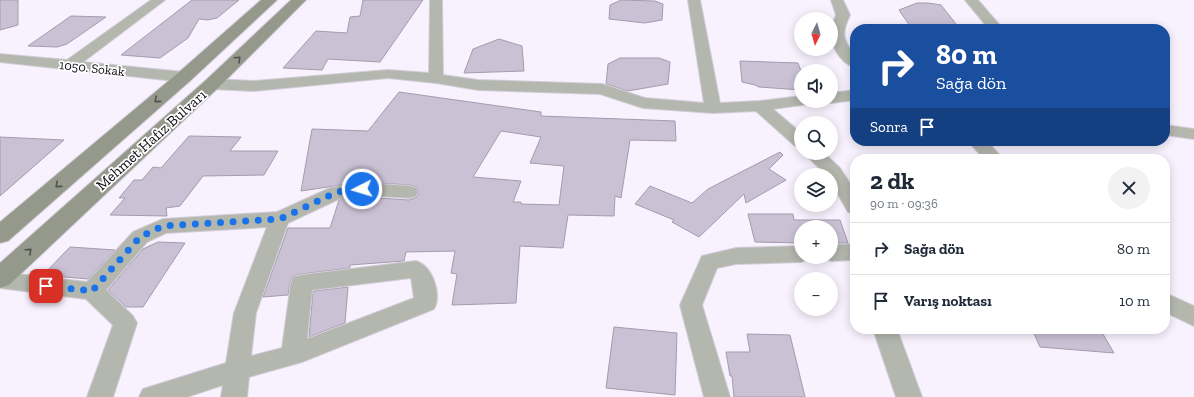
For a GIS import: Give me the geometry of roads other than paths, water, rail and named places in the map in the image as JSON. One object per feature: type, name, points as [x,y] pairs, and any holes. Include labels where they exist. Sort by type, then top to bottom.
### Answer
[{"type":"main road","name":"Mehmet Hafız Bulvarı","points":[[0,235],[184,77],[270,0]]},
{"type":"main road","name":"Mehmet Hafız Bulvarı","points":[[0,279],[212,84],[299,0]]},
{"type":"street","points":[[70,65],[159,0]]},
{"type":"street","points":[[436,0],[436,78]]},
{"type":"street","points":[[694,0],[714,108]]},
{"type":"street","points":[[837,0],[843,15],[836,31],[839,41],[850,59]]},
{"type":"street","points":[[971,0],[992,24]]},
{"type":"street","name":"1050. Sokak","points":[[0,58],[184,77]]},
{"type":"street","points":[[212,84],[254,86],[388,74],[436,78],[478,85],[602,88],[643,103],[714,108],[760,106],[794,102]]},
{"type":"street","points":[[838,97],[850,96]]},
{"type":"street","points":[[760,106],[794,136]]},
{"type":"street","points":[[1170,131],[1194,134]]},
{"type":"street","points":[[982,146],[989,154]]},
{"type":"street","points":[[821,160],[834,172],[850,199]]},
{"type":"street","points":[[92,291],[140,237],[163,226],[280,219],[337,192],[362,189],[409,192]]},
{"type":"street","points":[[234,397],[245,313],[280,219]]},
{"type":"street","points":[[838,253],[850,252]]},
{"type":"street","points":[[717,397],[691,305],[708,262],[736,256],[794,254]]},
{"type":"street","points":[[152,397],[237,370],[293,355],[426,303],[422,276],[416,269],[302,283],[293,355]]},
{"type":"street","points":[[0,279],[92,291],[125,323],[100,397]]},
{"type":"street","points":[[1170,305],[1194,317]]},
{"type":"street","points":[[887,334],[909,397]]}]
